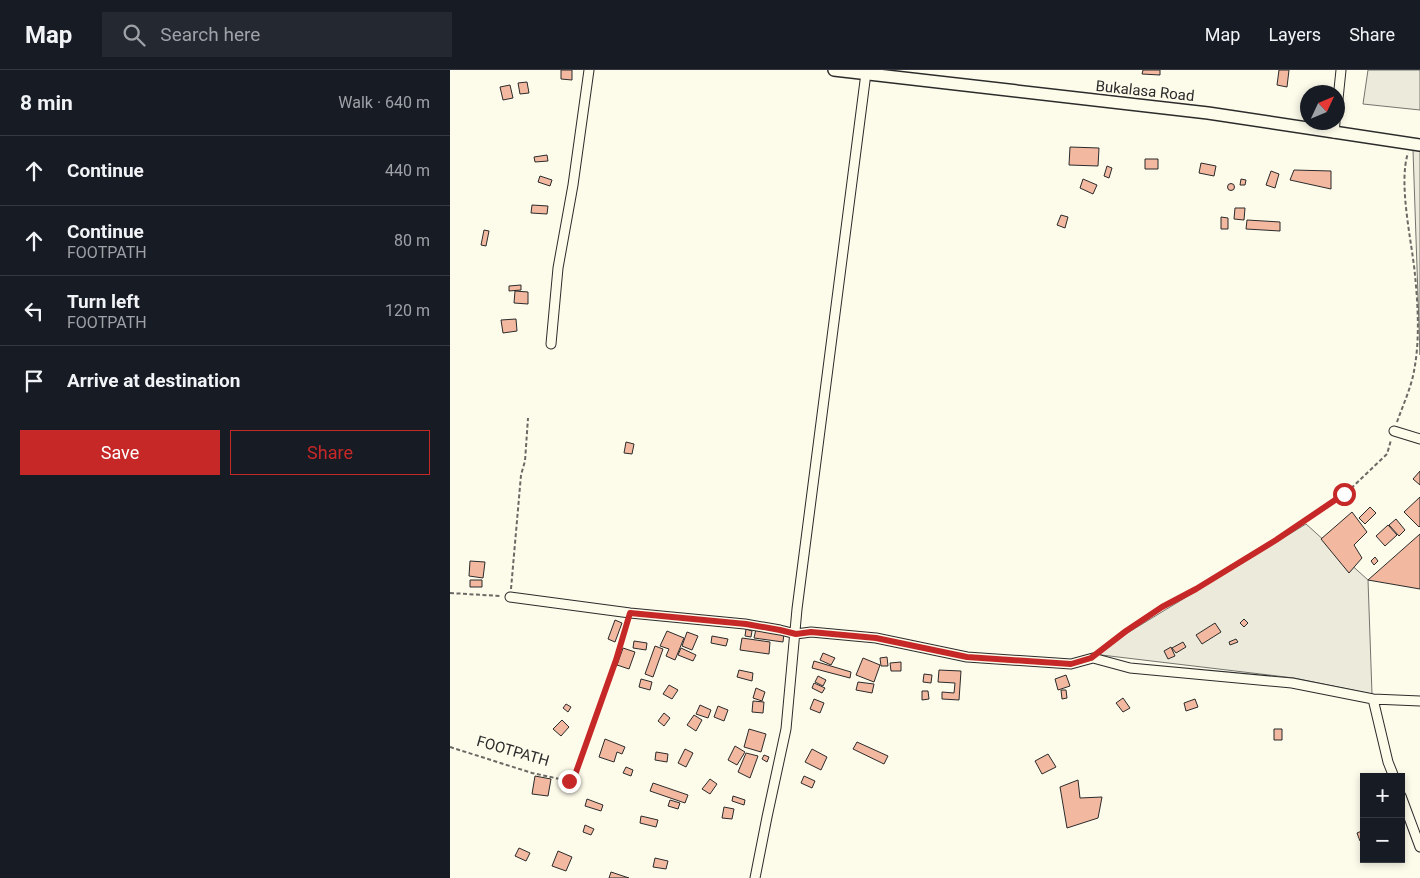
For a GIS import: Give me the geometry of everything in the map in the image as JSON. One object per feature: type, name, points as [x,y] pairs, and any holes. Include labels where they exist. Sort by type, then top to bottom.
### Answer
[{"type":"street","points":[[551,344],[558,268],[573,185],[588,70]]},
{"type":"street","name":"Bukalasa Road","points":[[834,70],[1300,124]]},
{"type":"street","points":[[1339,85],[1341,70]]},
{"type":"street","points":[[756,878],[766,817],[786,730],[797,609],[866,73]]},
{"type":"street","name":"Bukalasa Road","points":[[1344,130],[1415,144]]},
{"type":"street","points":[[1394,431],[1420,439]]},
{"type":"street","points":[[510,597],[630,613],[746,624],[796,634],[811,632],[876,638],[967,657],[1071,664],[1091,658],[1130,668],[1292,683],[1373,699],[1420,701]]},
{"type":"street","points":[[1373,699],[1392,773]]},
{"type":"street","points":[[1405,807],[1420,847]]},
{"type":"path","points":[[1091,658],[1126,631],[1162,607],[1196,589],[1276,540],[1344,494],[1387,454],[1414,371],[1418,328],[1415,274],[1405,190],[1406,160],[1415,144]]},
{"type":"path","points":[[450,593],[510,597],[528,418]]},
{"type":"path","name":"FOOTPATH","points":[[450,747],[532,773],[569,781],[575,775],[616,660],[630,613]]},
{"type":"shaded area","points":[[1368,70],[1420,70],[1420,110],[1363,104]]},
{"type":"shaded area","points":[[1413,150],[1420,151],[1420,355]]},
{"type":"shaded area","points":[[1306,524],[1368,580],[1372,694],[1294,678],[1093,654]]},
{"type":"building","points":[[561,70],[572,70],[572,80],[561,79]]},
{"type":"building","points":[[1143,70],[1160,70],[1160,75],[1142,74]]},
{"type":"building","points":[[1279,70],[1289,70],[1287,87],[1277,85]]},
{"type":"building","points":[[527,82],[529,93],[520,94],[518,83]]},
{"type":"building","points":[[510,85],[513,98],[503,100],[500,87]]},
{"type":"building","points":[[1070,147],[1099,148],[1098,166],[1069,165]]},
{"type":"building","points":[[547,155],[548,161],[535,162],[534,157]]},
{"type":"building","points":[[1145,159],[1158,159],[1158,169],[1145,169]]},
{"type":"building","points":[[1201,163],[1216,166],[1214,176],[1199,173]]},
{"type":"building","points":[[1107,166],[1112,168],[1109,178],[1104,176]]},
{"type":"building","points":[[1294,170],[1331,171],[1331,189],[1290,180]]},
{"type":"building","points":[[1271,171],[1279,174],[1275,188],[1266,185]]},
{"type":"building","points":[[540,176],[552,180],[550,186],[538,182]]},
{"type":"building","points":[[1083,179],[1097,185],[1093,194],[1080,188]]},
{"type":"building","points":[[1241,179],[1246,180],[1245,185],[1240,185]]},
{"type":"building","points":[[1231,184],[1234,187],[1231,190],[1228,187]]},
{"type":"building","points":[[532,205],[548,206],[547,214],[531,213]]},
{"type":"building","points":[[1235,208],[1245,208],[1244,220],[1234,219]]},
{"type":"building","points":[[1061,215],[1068,217],[1065,228],[1057,225]]},
{"type":"building","points":[[1221,217],[1228,218],[1228,229],[1221,229]]},
{"type":"building","points":[[1247,220],[1280,222],[1280,231],[1246,229]]},
{"type":"building","points":[[484,230],[489,231],[486,246],[481,245]]},
{"type":"building","points":[[521,285],[521,290],[509,291],[509,286]]},
{"type":"building","points":[[515,291],[528,292],[528,304],[514,303]]},
{"type":"building","points":[[516,319],[517,331],[503,333],[501,320]]},
{"type":"building","points":[[626,442],[634,444],[632,454],[624,453]]},
{"type":"building","points":[[1420,471],[1420,485],[1413,479]]},
{"type":"building","points":[[1420,497],[1420,526],[1419,527],[1404,512]]},
{"type":"building","points":[[1370,507],[1376,513],[1365,524],[1359,518]]},
{"type":"building","points":[[1352,512],[1367,532],[1354,545],[1362,558],[1349,573],[1321,539]]},
{"type":"building","points":[[1396,519],[1405,530],[1399,536],[1389,525]]},
{"type":"building","points":[[1388,525],[1397,535],[1385,546],[1376,536]]},
{"type":"building","points":[[1420,534],[1420,589],[1368,580]]},
{"type":"building","points":[[1375,557],[1378,561],[1374,565],[1371,561]]},
{"type":"building","points":[[470,561],[485,562],[483,578],[469,576]]},
{"type":"building","points":[[470,580],[482,580],[482,587],[470,587]]},
{"type":"building","points":[[1244,619],[1248,623],[1244,627],[1240,623]]},
{"type":"building","points":[[615,620],[622,623],[615,642],[608,639]]},
{"type":"building","points":[[1215,623],[1221,632],[1202,644],[1196,635]]},
{"type":"building","points":[[746,629],[752,631],[751,637],[745,636]]},
{"type":"building","points":[[756,629],[784,633],[783,642],[754,638]]},
{"type":"building","points":[[667,631],[684,638],[675,660],[666,656],[669,649],[660,646]]},
{"type":"building","points":[[687,632],[698,636],[692,650],[682,646]]},
{"type":"building","points":[[712,636],[728,639],[726,646],[711,643]]},
{"type":"building","points":[[742,638],[770,642],[769,654],[740,650]]},
{"type":"building","points":[[1236,639],[1238,642],[1230,645],[1229,642]]},
{"type":"building","points":[[634,641],[647,643],[646,650],[633,648]]},
{"type":"building","points":[[1183,642],[1186,647],[1176,653],[1172,648]]},
{"type":"building","points":[[655,646],[663,649],[653,677],[645,674]]},
{"type":"building","points":[[1171,647],[1175,656],[1168,659],[1164,651]]},
{"type":"building","points":[[623,648],[635,652],[629,669],[617,665]]},
{"type":"building","points":[[681,648],[696,655],[693,661],[678,655]]},
{"type":"building","points":[[823,653],[835,658],[831,665],[820,660]]},
{"type":"building","points":[[887,657],[888,666],[881,666],[880,658]]},
{"type":"building","points":[[863,658],[880,665],[874,682],[856,675]]},
{"type":"building","points":[[814,661],[851,672],[850,678],[812,668]]},
{"type":"building","points":[[901,662],[901,671],[891,671],[890,663]]},
{"type":"building","points":[[739,670],[753,673],[752,681],[737,677]]},
{"type":"building","points":[[939,670],[961,671],[959,700],[942,699],[942,692],[954,693],[955,683],[938,682]]},
{"type":"building","points":[[924,674],[932,675],[931,683],[923,682]]},
{"type":"building","points":[[1066,675],[1070,686],[1058,690],[1055,679]]},
{"type":"building","points":[[818,676],[826,680],[823,686],[815,682]]},
{"type":"building","points":[[641,679],[652,682],[650,690],[639,687]]},
{"type":"building","points":[[858,682],[874,684],[872,693],[856,690]]},
{"type":"building","points":[[814,683],[825,688],[822,693],[812,688]]},
{"type":"building","points":[[669,685],[678,690],[672,699],[663,694]]},
{"type":"building","points":[[756,688],[765,692],[762,701],[753,698]]},
{"type":"building","points":[[1061,690],[1066,690],[1067,698],[1062,699]]},
{"type":"building","points":[[922,691],[928,691],[929,699],[922,700]]},
{"type":"building","points":[[1123,698],[1130,708],[1123,712],[1116,703]]},
{"type":"building","points":[[814,699],[824,703],[820,713],[810,709]]},
{"type":"building","points":[[1195,699],[1198,707],[1186,711],[1184,703]]},
{"type":"building","points":[[753,701],[764,702],[763,713],[752,712]]},
{"type":"building","points":[[566,704],[571,707],[568,712],[563,708]]},
{"type":"building","points":[[700,705],[711,710],[708,718],[696,714]]},
{"type":"building","points":[[718,706],[728,710],[724,721],[714,717]]},
{"type":"building","points":[[664,713],[670,718],[664,726],[658,721]]},
{"type":"building","points":[[694,715],[702,720],[696,731],[687,725]]},
{"type":"building","points":[[562,720],[569,727],[561,736],[553,729]]},
{"type":"building","points":[[749,729],[766,734],[761,752],[744,747]]},
{"type":"building","points":[[1274,729],[1282,729],[1282,740],[1274,740]]},
{"type":"building","points":[[605,739],[625,747],[622,754],[617,752],[614,762],[599,757]]},
{"type":"building","points":[[857,742],[888,756],[884,764],[853,749]]},
{"type":"building","points":[[735,746],[745,752],[737,765],[728,760]]},
{"type":"building","points":[[685,749],[693,753],[686,767],[678,763]]},
{"type":"building","points":[[812,749],[827,757],[821,770],[805,762]]},
{"type":"building","points":[[656,752],[668,754],[667,762],[655,760]]},
{"type":"building","points":[[746,753],[758,756],[750,778],[738,772]]},
{"type":"building","points":[[1048,754],[1056,767],[1042,774],[1035,761]]},
{"type":"building","points":[[764,755],[769,757],[767,762],[762,759]]},
{"type":"building","points":[[626,767],[633,770],[631,776],[623,773]]},
{"type":"building","points":[[535,776],[551,779],[548,796],[532,794]]},
{"type":"building","points":[[804,776],[815,781],[812,788],[801,783]]},
{"type":"building","points":[[710,779],[717,784],[710,794],[702,789]]},
{"type":"building","points":[[1078,780],[1080,798],[1102,797],[1098,818],[1067,828],[1060,787]]},
{"type":"building","points":[[653,783],[688,795],[685,803],[650,791]]},
{"type":"building","points":[[733,796],[745,800],[744,805],[732,801]]},
{"type":"building","points":[[587,799],[603,805],[601,811],[585,806]]},
{"type":"building","points":[[670,800],[680,803],[678,809],[668,806]]},
{"type":"building","points":[[724,807],[734,809],[732,819],[722,818]]},
{"type":"building","points":[[641,816],[658,820],[656,827],[640,823]]},
{"type":"building","points":[[585,825],[594,829],[591,835],[583,832]]},
{"type":"building","points":[[519,848],[530,853],[526,861],[515,856]]},
{"type":"building","points":[[558,851],[572,857],[566,871],[552,866]]},
{"type":"building","points":[[655,858],[668,861],[666,869],[653,867]]},
{"type":"building","points":[[611,872],[629,878],[609,878]]},
{"type":"route","points":[[569,781],[575,775],[616,660],[630,613],[746,624],[796,634],[811,632],[876,638],[967,657],[1071,664],[1091,658],[1126,631],[1162,607],[1196,589],[1276,540],[1344,494]]}]
